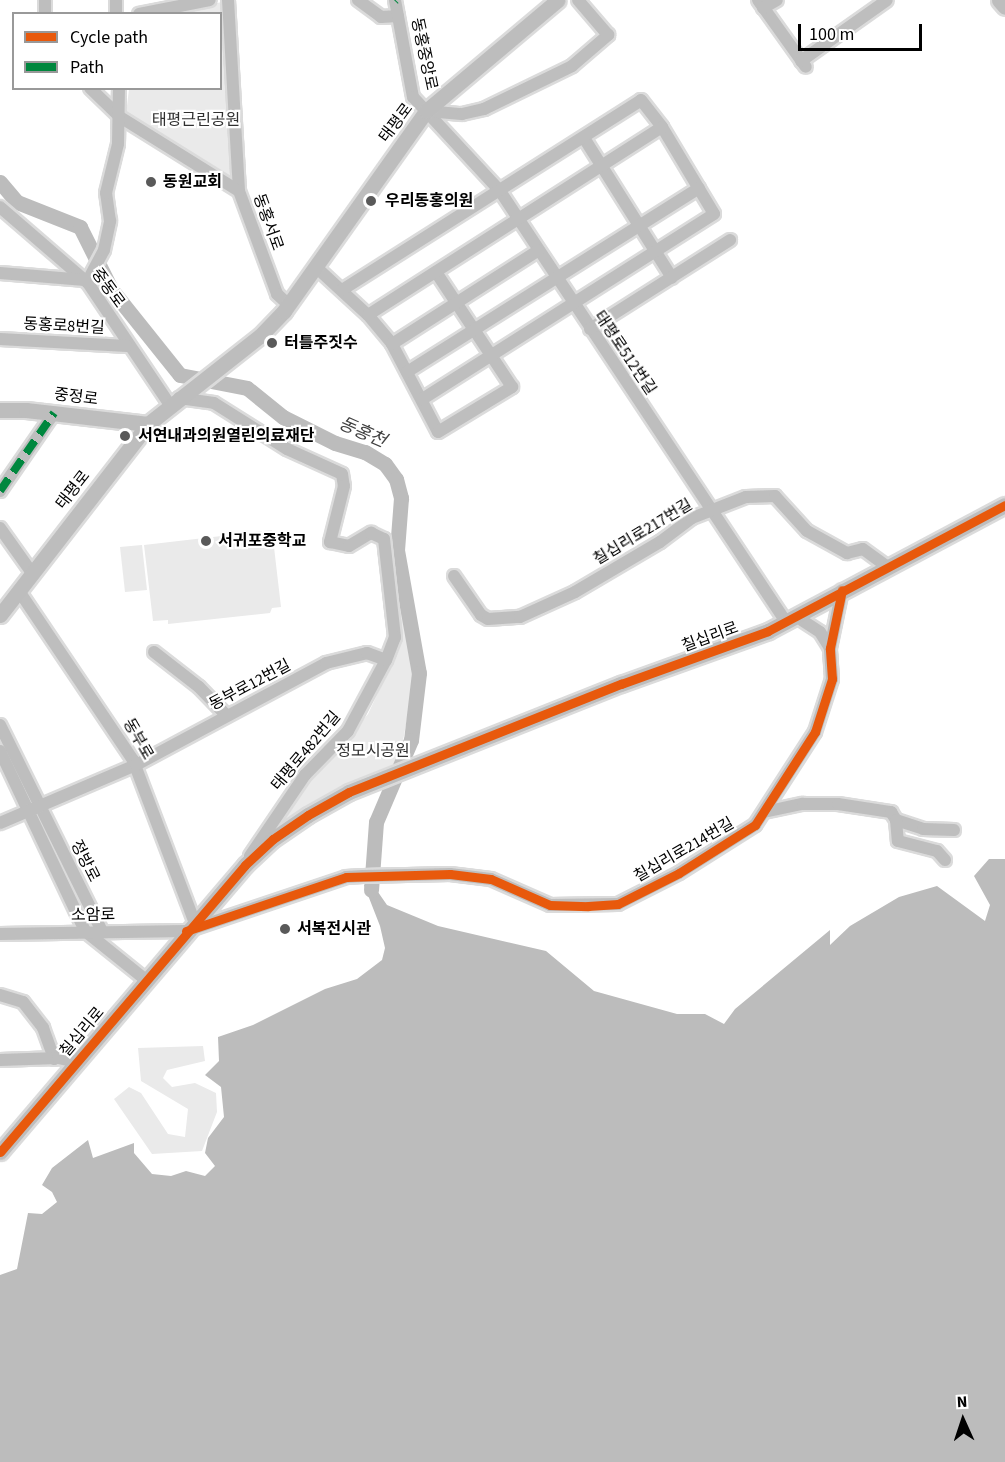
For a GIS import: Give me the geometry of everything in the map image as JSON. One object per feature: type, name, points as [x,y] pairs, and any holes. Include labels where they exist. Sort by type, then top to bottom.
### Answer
[{"type":"main road","name":"태평로","points":[[0,615],[148,424],[260,336],[289,305],[426,111],[558,0]]},
{"type":"main road","points":[[999,0],[1005,7]]},
{"type":"main road","name":"중정로","points":[[0,410],[54,413],[148,424]]},
{"type":"main road","name":"칠십리로","points":[[3,1145],[245,865],[273,839],[308,814],[415,766],[791,620],[886,566],[1004,509]]},
{"type":"street","points":[[150,12],[210,0]]},
{"type":"street","name":"동홍서로","points":[[228,0],[239,191],[277,294],[289,305]]},
{"type":"street","points":[[358,0],[381,17],[398,16]]},
{"type":"street","name":"동홍중앙로","points":[[396,0],[413,97],[426,111]]},
{"type":"street","points":[[426,111],[462,114],[484,109],[572,66],[608,35],[578,0]]},
{"type":"street","points":[[777,0],[761,4],[804,64],[887,0]]},
{"type":"street","points":[[92,90],[120,117],[239,191]]},
{"type":"street","points":[[0,273],[86,281],[104,250],[110,221],[106,193],[118,144],[119,90]]},
{"type":"street","points":[[342,290],[641,100],[662,127],[714,214],[422,399]]},
{"type":"street","name":"태평로512번길","points":[[426,111],[500,191],[556,279],[712,511],[791,620]]},
{"type":"street","points":[[368,315],[662,127]]},
{"type":"street","points":[[584,138],[672,278]]},
{"type":"street","points":[[407,372],[699,188]]},
{"type":"street","name":"중동로","points":[[0,207],[86,281],[127,345],[178,400]]},
{"type":"street","points":[[590,329],[730,240]]},
{"type":"street","points":[[392,344],[539,250]]},
{"type":"street","points":[[317,268],[368,315],[392,344],[438,432],[512,387],[436,272]]},
{"type":"street","name":"동홍로8번길","points":[[0,339],[127,345]]},
{"type":"street","name":"태평로482번길","points":[[178,400],[214,403],[288,449],[342,474],[345,486],[330,542],[349,546],[370,533],[384,539],[395,637],[386,660],[348,730],[305,775],[245,865]]},
{"type":"street","points":[[0,491],[54,413]]},
{"type":"street","name":"칠십리로217번길","points":[[454,576],[481,615],[488,619],[520,617],[575,592],[660,542],[692,518],[746,497],[775,496],[807,531],[847,553],[863,549],[886,566]]},
{"type":"street","points":[[0,528],[32,573]]},
{"type":"street","name":"칠십리로214번길","points":[[190,926],[346,877],[363,876],[450,873],[491,879],[550,905],[618,904],[689,867],[755,825],[815,732],[832,679],[830,648],[842,590]]},
{"type":"street","name":"동부로","points":[[20,591],[136,765],[190,926]]},
{"type":"street","points":[[791,620],[820,632],[830,648]]},
{"type":"street","points":[[154,652],[199,687],[227,716]]},
{"type":"street","name":"동부로12번길","points":[[136,765],[326,663],[368,653],[386,660]]},
{"type":"street","name":"정방로","points":[[0,725],[85,931]]},
{"type":"street","name":"정방로","points":[[0,751],[102,931]]},
{"type":"street","points":[[0,823],[136,765]]},
{"type":"street","points":[[764,812],[803,804],[838,804],[891,812],[896,820],[898,841],[937,851],[945,860]]},
{"type":"street","points":[[896,820],[923,829],[954,830]]},
{"type":"street","name":"소암로","points":[[0,934],[190,926]]},
{"type":"street","points":[[85,931],[146,980]]},
{"type":"street","points":[[0,995],[23,1002],[43,1028],[54,1059]]},
{"type":"street","points":[[0,1060],[54,1059],[76,1062]]},
{"type":"green space","name":"태평근린공원","points":[[222,2],[231,178],[126,114],[129,90],[222,90],[222,12],[174,12]]},
{"type":"green space","points":[[272,530],[281,607],[272,608],[270,613],[168,624],[168,620],[153,621],[144,545]]},
{"type":"green space","points":[[142,545],[147,590],[125,592],[120,547]]},
{"type":"green space","name":"정모시공원","points":[[398,559],[416,668],[398,769],[260,839],[368,714],[400,646]]},
{"type":"green space","points":[[203,1046],[205,1061],[167,1070],[163,1078],[172,1087],[195,1083],[216,1093],[217,1112],[202,1151],[152,1154],[114,1099],[129,1087],[141,1093],[168,1134],[185,1137],[188,1109],[141,1081],[138,1048]]},
{"type":"shaded area","points":[[989,859],[1005,859],[1005,1462],[0,1462],[0,1275],[17,1269],[28,1213],[42,1214],[57,1202],[52,1192],[42,1185],[52,1168],[88,1140],[93,1158],[134,1143],[134,1153],[152,1174],[171,1176],[186,1171],[205,1176],[215,1166],[205,1153],[208,1138],[224,1117],[221,1087],[205,1075],[219,1061],[218,1037],[253,1025],[325,989],[357,979],[382,960],[385,948],[380,926],[364,885],[371,882],[387,905],[438,926],[546,951],[594,991],[677,1014],[705,1014],[724,1024],[735,1009],[830,930],[830,945],[850,926],[899,897],[937,886],[985,921],[990,905],[974,876]]},
{"type":"waterway","name":"동홍천","points":[[0,182],[17,202],[80,227],[111,289],[180,375],[247,388],[283,417],[335,443],[365,452],[385,464],[396,479],[401,498],[397,550],[419,673],[411,740],[376,822],[371,890]]},
{"type":"marked path","points":[[0,491],[54,413]]},
{"type":"cycle path","points":[[0,1152],[245,865],[273,839],[308,815],[349,792],[621,684],[768,631],[1005,505]]},
{"type":"cycle path","points":[[186,931],[346,877],[450,874],[491,879],[550,905],[588,906],[618,904],[679,873],[755,825],[815,732],[832,679],[830,648],[842,590]]},
{"type":"place","name":"동원교회","points":[[151,182]]},
{"type":"place","name":"우리동홍의원","points":[[371,201]]},
{"type":"place","name":"터틀주짓수","points":[[272,343]]},
{"type":"place","name":"서연내과의원열린의료재단","points":[[125,436]]},
{"type":"place","name":"서귀포중학교","points":[[206,541]]},
{"type":"place","name":"서복전시관","points":[[285,929]]}]
